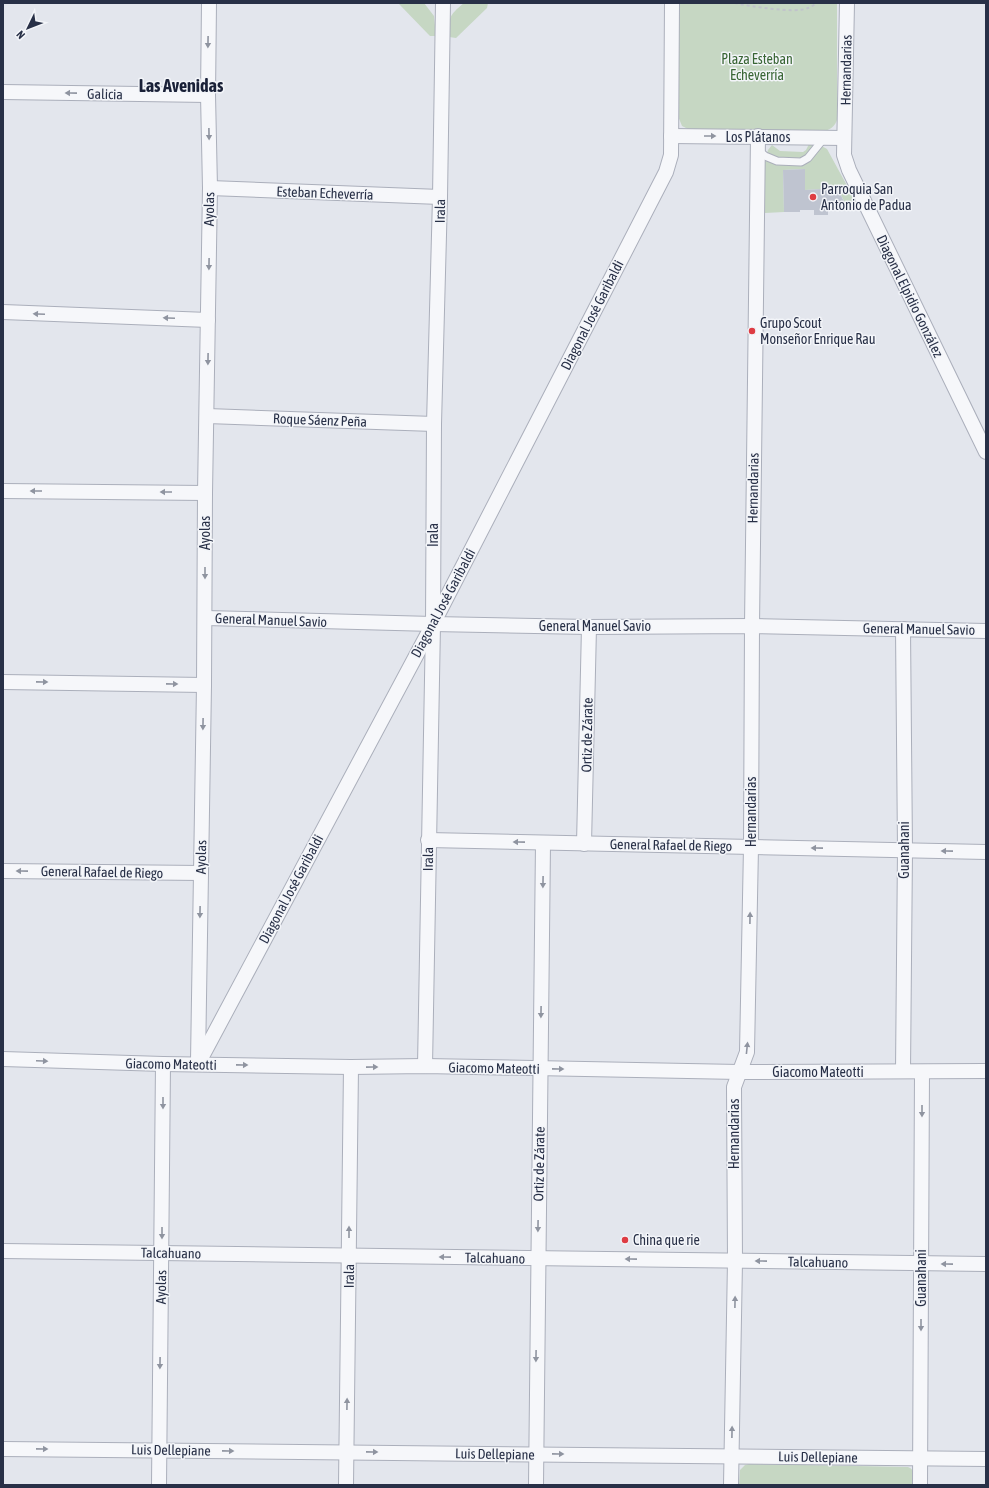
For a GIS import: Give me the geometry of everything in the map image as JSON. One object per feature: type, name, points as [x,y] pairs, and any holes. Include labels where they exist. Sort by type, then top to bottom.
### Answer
[{"type":"street","name":"Ayolas","points":[[198,1064],[210,188],[208,95],[209,3]]},
{"type":"street","points":[[439,3],[448,3]]},
{"type":"street","points":[[671,136],[672,3]]},
{"type":"street","name":"Hernandarias","points":[[844,138],[847,3]]},
{"type":"street","name":"Irala","points":[[425,1066],[433,624],[434,424],[443,4]]},
{"type":"street","name":"Galicia","points":[[3,92],[208,95]]},
{"type":"street","name":"Los Plátanos","points":[[671,136],[758,143],[826,137],[844,138]]},
{"type":"street","name":"Diagonal José Garibaldi","points":[[198,1064],[433,624],[666,172],[671,155],[671,136]]},
{"type":"street","name":"Diagonal Elpidio González","points":[[844,138],[844,155],[849,170],[986,452]]},
{"type":"street","name":"Hernandarias","points":[[731,1485],[735,1261],[734,1087],[747,1052],[751,847],[758,143]]},
{"type":"street","name":"Esteban Echeverría","points":[[210,188],[440,197]]},
{"type":"street","points":[[3,312],[208,320]]},
{"type":"street","name":"Roque Sáenz Peña","points":[[207,416],[434,424]]},
{"type":"street","points":[[3,491],[205,493]]},
{"type":"street","name":"General Manuel Savio","points":[[205,618],[589,627],[752,626],[986,631]]},
{"type":"street","name":"Ortiz de Zárate","points":[[584,844],[589,627]]},
{"type":"street","name":"Guanahani","points":[[903,629],[903,1071]]},
{"type":"street","points":[[3,682],[204,685]]},
{"type":"street","name":"General Rafael de Riego","points":[[428,840],[986,852]]},
{"type":"street","name":"Ortiz de Zárate","points":[[536,1485],[537,1258],[543,843]]},
{"type":"street","name":"General Rafael de Riego","points":[[3,871],[200,873]]},
{"type":"street","name":"Giacomo Mateotti","points":[[3,1059],[163,1064],[351,1067],[425,1066],[739,1072],[986,1071]]},
{"type":"street","name":"Ayolas","points":[[159,1485],[163,1064]]},
{"type":"street","name":"Irala","points":[[346,1485],[351,1067]]},
{"type":"street","name":"Guanahani","points":[[920,1485],[922,1072]]},
{"type":"street","name":"Talcahuano","points":[[3,1251],[986,1264]]},
{"type":"street","name":"Luis Dellepiane","points":[[3,1449],[986,1459]]},
{"type":"lane","points":[[758,143],[765,156],[777,161],[801,162],[808,158],[826,137]]},
{"type":"path","points":[[735,3],[756,7],[788,10],[807,9],[816,3]]},
{"type":"green space","points":[[398,3],[424,3],[434,16],[436,36],[430,36]]},
{"type":"green space","points":[[464,3],[488,3],[487,8],[456,38],[449,37],[450,18],[452,14]]},
{"type":"green space","name":"Plaza Esteban Echeverría","points":[[677,3],[837,3],[837,120],[834,126],[825,131],[692,131],[682,126],[678,116]]},
{"type":"green space","points":[[809,144],[818,144],[827,149],[856,202],[845,203],[837,187],[824,187],[823,189],[805,190],[805,169],[783,170],[784,212],[765,213],[765,159],[768,150],[772,145],[780,151],[803,152]]},
{"type":"green space","points":[[745,1465],[908,1467],[911,1468],[913,1472],[915,1485],[739,1485],[740,1470]]},
{"type":"building","name":"Parroquia San Antonio de Padua","points":[[805,169],[805,190],[823,189],[823,187],[837,187],[845,204],[828,205],[828,215],[814,215],[814,210],[784,212],[783,170]]},
{"type":"place","name":"Parroquia San Antonio de Padua","points":[[813,197]]},
{"type":"place","name":"Grupo Scout Monseñor Enrique Rau","points":[[752,331]]},
{"type":"place","name":"China que rie","points":[[625,1240]]},
{"type":"district","name":"Las Avenidas","points":[[181,86]]}]
